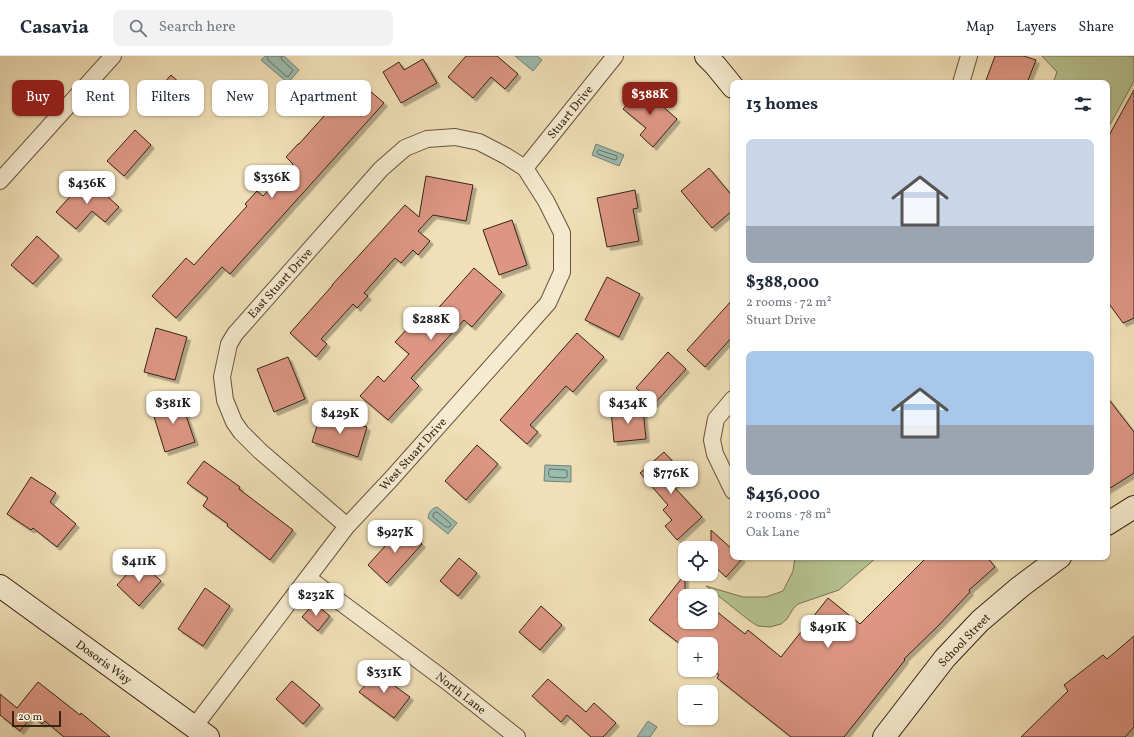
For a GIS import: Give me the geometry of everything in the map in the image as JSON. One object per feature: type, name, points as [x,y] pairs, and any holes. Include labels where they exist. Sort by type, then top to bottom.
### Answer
[{"type":"street","points":[[0,181],[113,56]]},
{"type":"street","name":"Stuart Drive","points":[[525,168],[615,56]]},
{"type":"street","points":[[706,56],[730,83]]},
{"type":"street","points":[[962,80],[969,56]]},
{"type":"street","name":"East Stuart Drive","points":[[347,526],[260,451],[241,432],[234,422],[225,400],[222,377],[229,344],[235,334],[376,175],[405,148],[427,139],[455,137],[479,142],[525,168]]},
{"type":"street","name":"West Stuart Drive","points":[[201,732],[308,578],[347,526],[392,478],[548,303],[562,272],[562,233],[546,201],[525,168]]},
{"type":"street","points":[[730,403],[716,419],[712,440],[715,454],[730,485]]},
{"type":"street","points":[[1110,522],[1134,507]]},
{"type":"street","name":"School Street","points":[[884,737],[945,658],[980,621],[1020,587],[1056,560]]},
{"type":"street","name":"North Lane","points":[[308,578],[445,680],[517,737]]},
{"type":"street","name":"Dosoris Way","points":[[0,586],[201,732]]},
{"type":"green space","points":[[1042,56],[1134,56],[1134,81],[1110,125],[1110,80],[1054,80],[1057,72]]},
{"type":"green space","points":[[795,560],[874,560],[839,590],[798,604],[787,619],[781,624],[770,627],[758,626],[718,596],[718,590],[743,597],[766,597],[783,591],[793,571]]},
{"type":"water","points":[[265,56],[284,56],[299,70],[291,80],[284,80],[261,60]]},
{"type":"water","points":[[515,56],[537,56],[542,60],[533,71]]},
{"type":"water","points":[[596,144],[624,155],[619,166],[592,155]]},
{"type":"water","points":[[545,465],[571,466],[571,482],[544,481]]},
{"type":"water","points":[[437,507],[457,523],[448,534],[428,518],[431,511]]},
{"type":"water","points":[[648,721],[657,727],[650,737],[637,737]]},
{"type":"building","points":[[466,56],[497,56],[518,74],[505,89],[491,77],[473,98],[448,77]]},
{"type":"building","points":[[995,56],[1024,56],[1036,60],[1028,80],[986,80]]},
{"type":"building","points":[[423,59],[437,83],[401,103],[383,72],[399,62],[404,70]]},
{"type":"building","points":[[171,75],[176,80],[167,80]]},
{"type":"building","points":[[642,88],[677,119],[653,147],[640,135],[646,128],[623,109]]},
{"type":"building","points":[[1134,90],[1134,318],[1123,323],[1110,305],[1110,134]]},
{"type":"building","points":[[371,92],[384,103],[230,274],[222,267],[176,318],[152,296],[186,258],[194,265],[247,206],[245,204],[257,191],[263,196],[293,164],[286,157],[324,116],[371,116]]},
{"type":"building","points":[[135,130],[151,145],[124,176],[107,161]]},
{"type":"building","points":[[709,168],[730,193],[730,213],[712,228],[681,191]]},
{"type":"building","points":[[426,176],[473,185],[466,221],[433,215],[418,231],[430,241],[418,255],[413,250],[401,263],[395,258],[364,293],[368,296],[357,308],[353,304],[321,339],[327,344],[316,357],[290,333],[405,205],[419,217]]},
{"type":"building","points":[[87,178],[119,207],[105,222],[92,211],[76,229],[56,212]]},
{"type":"building","points":[[635,190],[638,208],[633,209],[639,241],[607,247],[597,198]]},
{"type":"building","points":[[512,220],[527,265],[499,275],[483,230]]},
{"type":"building","points":[[37,236],[59,256],[33,284],[11,265]]},
{"type":"building","points":[[474,268],[502,292],[472,327],[464,320],[411,378],[419,386],[388,420],[360,396],[378,376],[384,382],[409,354],[395,342],[408,328],[413,332],[431,312],[433,314]]},
{"type":"building","points":[[607,277],[640,294],[619,337],[585,320]]},
{"type":"building","points":[[730,302],[730,339],[705,367],[687,350]]},
{"type":"building","points":[[156,328],[187,337],[175,380],[144,372]]},
{"type":"building","points":[[577,333],[604,357],[573,392],[566,386],[530,425],[538,432],[527,444],[500,420]]},
{"type":"building","points":[[668,352],[686,369],[654,404],[636,388]]},
{"type":"building","points":[[288,357],[305,399],[274,412],[257,369]]},
{"type":"building","points":[[180,398],[195,442],[165,452],[151,407]]},
{"type":"building","points":[[1110,401],[1134,432],[1134,473],[1110,488]]},
{"type":"building","points":[[643,409],[646,439],[614,442],[611,411]]},
{"type":"building","points":[[321,413],[367,427],[358,457],[312,442]]},
{"type":"building","points":[[477,445],[498,464],[466,500],[445,481]]},
{"type":"building","points":[[664,452],[685,475],[673,486],[702,517],[677,540],[665,526],[672,520],[663,510],[668,505],[640,473]]},
{"type":"building","points":[[204,461],[240,487],[239,489],[293,530],[270,560],[227,526],[228,524],[203,506],[208,498],[187,483]]},
{"type":"building","points":[[31,477],[56,493],[50,502],[76,524],[57,547],[33,528],[31,530],[7,514]]},
{"type":"building","points":[[403,526],[422,544],[387,583],[368,565]]},
{"type":"building","points":[[711,530],[730,547],[730,560],[741,560],[726,577],[718,570],[718,541],[711,541]]},
{"type":"building","points":[[459,558],[477,573],[458,596],[440,581]]},
{"type":"building","points":[[924,560],[989,560],[995,567],[969,590],[970,592],[939,625],[904,659],[905,660],[844,737],[791,737],[717,678],[719,675],[718,637],[678,637],[678,642],[649,620],[680,581],[685,581],[685,589],[678,589],[678,629],[718,629],[718,613],[745,634],[748,630],[781,657],[828,598],[860,624]]},
{"type":"building","points":[[139,561],[161,581],[139,606],[117,585]]},
{"type":"building","points":[[205,588],[230,606],[203,646],[178,629]]},
{"type":"building","points":[[314,603],[330,616],[318,631],[302,617]]},
{"type":"building","points":[[541,606],[562,625],[540,650],[519,632]]},
{"type":"building","points":[[1134,636],[1134,727],[1125,737],[1021,737],[1068,691],[1064,685],[1103,655],[1107,659]]},
{"type":"building","points":[[373,670],[410,697],[394,718],[359,692],[368,682],[366,680]]},
{"type":"building","points":[[548,679],[586,712],[594,703],[616,723],[603,737],[591,737],[567,715],[561,722],[532,696]]},
{"type":"building","points":[[292,681],[320,705],[303,724],[276,699]]},
{"type":"building","points":[[38,682],[80,715],[81,713],[110,737],[64,737],[45,721],[42,724],[32,716],[20,731],[0,715],[0,694],[17,708]]}]
